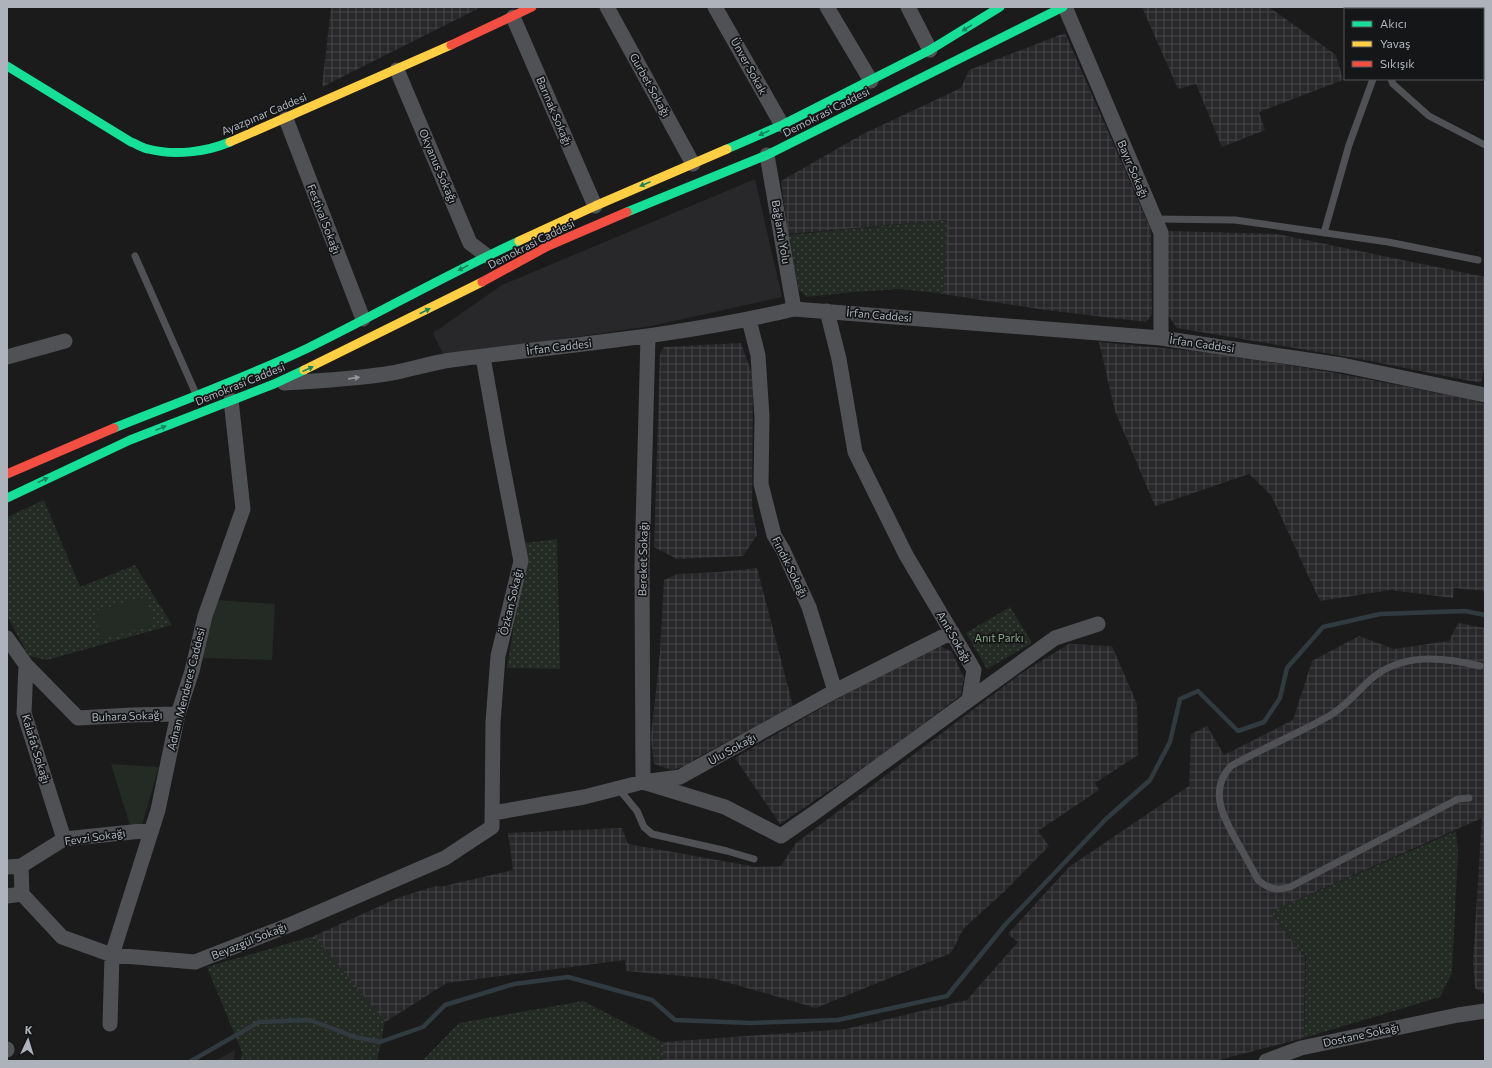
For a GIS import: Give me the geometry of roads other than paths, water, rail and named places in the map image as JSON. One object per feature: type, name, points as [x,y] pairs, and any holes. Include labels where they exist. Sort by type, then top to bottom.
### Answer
[{"type":"main road","name":"Ayazpınar Caddesi","points":[[7,66],[131,142],[162,152],[195,152],[227,143],[286,119],[397,70],[511,12],[532,7]]},
{"type":"main road","name":"Demokrasi Caddesi","points":[[7,474],[97,434],[232,382],[307,348],[487,256],[595,206],[782,125],[930,50],[1000,7]]},
{"type":"main road","name":"Demokrasi Caddesi","points":[[7,498],[130,440],[274,384],[333,357],[452,298],[548,246],[661,197],[767,155],[1064,7]]},
{"type":"street","name":"Gurbet Sokağı","points":[[607,7],[693,164]]},
{"type":"street","name":"Ünver Sokak","points":[[715,7],[782,125]]},
{"type":"street","points":[[827,7],[870,81]]},
{"type":"street","points":[[908,7],[930,50]]},
{"type":"street","name":"Bayır Sokağı","points":[[1064,7],[1161,234],[1161,338]]},
{"type":"street","name":"Barınak Sokağı","points":[[511,12],[595,206]]},
{"type":"street","name":"Okyanus Sokağı","points":[[397,70],[470,243],[487,256]]},
{"type":"street","name":"Festival Sokağı","points":[[286,119],[363,319]]},
{"type":"street","name":"Bağlantı Yolu","points":[[767,155],[794,309]]},
{"type":"street","name":"İrfan Caddesi","points":[[274,384],[343,380],[392,373],[449,361],[648,336],[749,320],[794,309],[1161,338],[1342,365],[1485,395]]},
{"type":"street","name":"Anıt Sokağı","points":[[827,311],[839,359],[855,452],[906,555],[974,670],[969,700]]},
{"type":"street","name":"Fındık Sokağı","points":[[749,320],[758,355],[762,417],[761,484],[774,535],[783,550],[809,607],[835,691]]},
{"type":"street","name":"Bereket Sokağı","points":[[643,782],[642,565],[648,336]]},
{"type":"street","points":[[7,357],[64,341]]},
{"type":"street","name":"Özkan Sokağı","points":[[483,356],[521,561],[498,656],[493,722],[492,820]]},
{"type":"street","name":"Adnan Menderes Caddesi","points":[[110,1024],[112,955],[158,810],[178,714],[192,671],[205,616],[243,509],[231,400]]},
{"type":"street","points":[[643,782],[725,807],[781,836],[824,807],[1055,638],[1098,624]]},
{"type":"street","name":"Ulu Sokağı","points":[[492,820],[643,782],[680,777],[835,691],[952,632]]},
{"type":"street","points":[[7,638],[26,665]]},
{"type":"street","name":"Buhara Sokağı","points":[[26,665],[78,718],[178,714]]},
{"type":"street","name":"Kalafat Sokağı","points":[[26,665],[24,714],[64,839]]},
{"type":"street","name":"Beyazgül Sokağı","points":[[14,895],[62,937],[112,955],[195,962],[292,924],[445,858],[492,820]]},
{"type":"street","name":"Fevzi Sokağı","points":[[14,895],[14,866],[64,839],[152,830]]},
{"type":"street","name":"Dostane Sokağı","points":[[1266,1061],[1301,1048],[1458,1015],[1485,1011]]},
{"type":"lane","points":[[1324,233],[1349,145],[1373,80]]},
{"type":"lane","points":[[1391,80],[1393,84],[1429,116],[1485,145]]},
{"type":"lane","points":[[1155,219],[1235,220],[1388,242],[1478,260]]},
{"type":"lane","points":[[135,256],[197,396]]},
{"type":"lane","points":[[1469,798],[1458,799],[1290,887],[1277,889],[1264,885],[1258,880],[1224,819],[1220,794],[1224,774],[1231,766],[1331,715],[1357,694],[1371,679],[1388,668],[1406,662],[1437,658],[1450,659],[1480,666]]},
{"type":"lane","points":[[618,788],[637,811],[644,827],[652,834],[727,851],[754,859]]},
{"type":"waterway","points":[[191,1061],[259,1022],[310,1020],[355,1037],[380,1042],[423,1027],[445,1005],[514,984],[568,977],[652,1000],[675,1020],[751,1023],[838,1020],[947,996],[1005,925],[1106,819],[1150,780],[1170,742],[1180,699],[1198,691],[1238,731],[1264,722],[1280,698],[1287,668],[1323,627],[1380,614],[1465,611],[1485,615]]},
{"type":"park label","name":"Anıt Parkı","points":[[999,638]]}]
